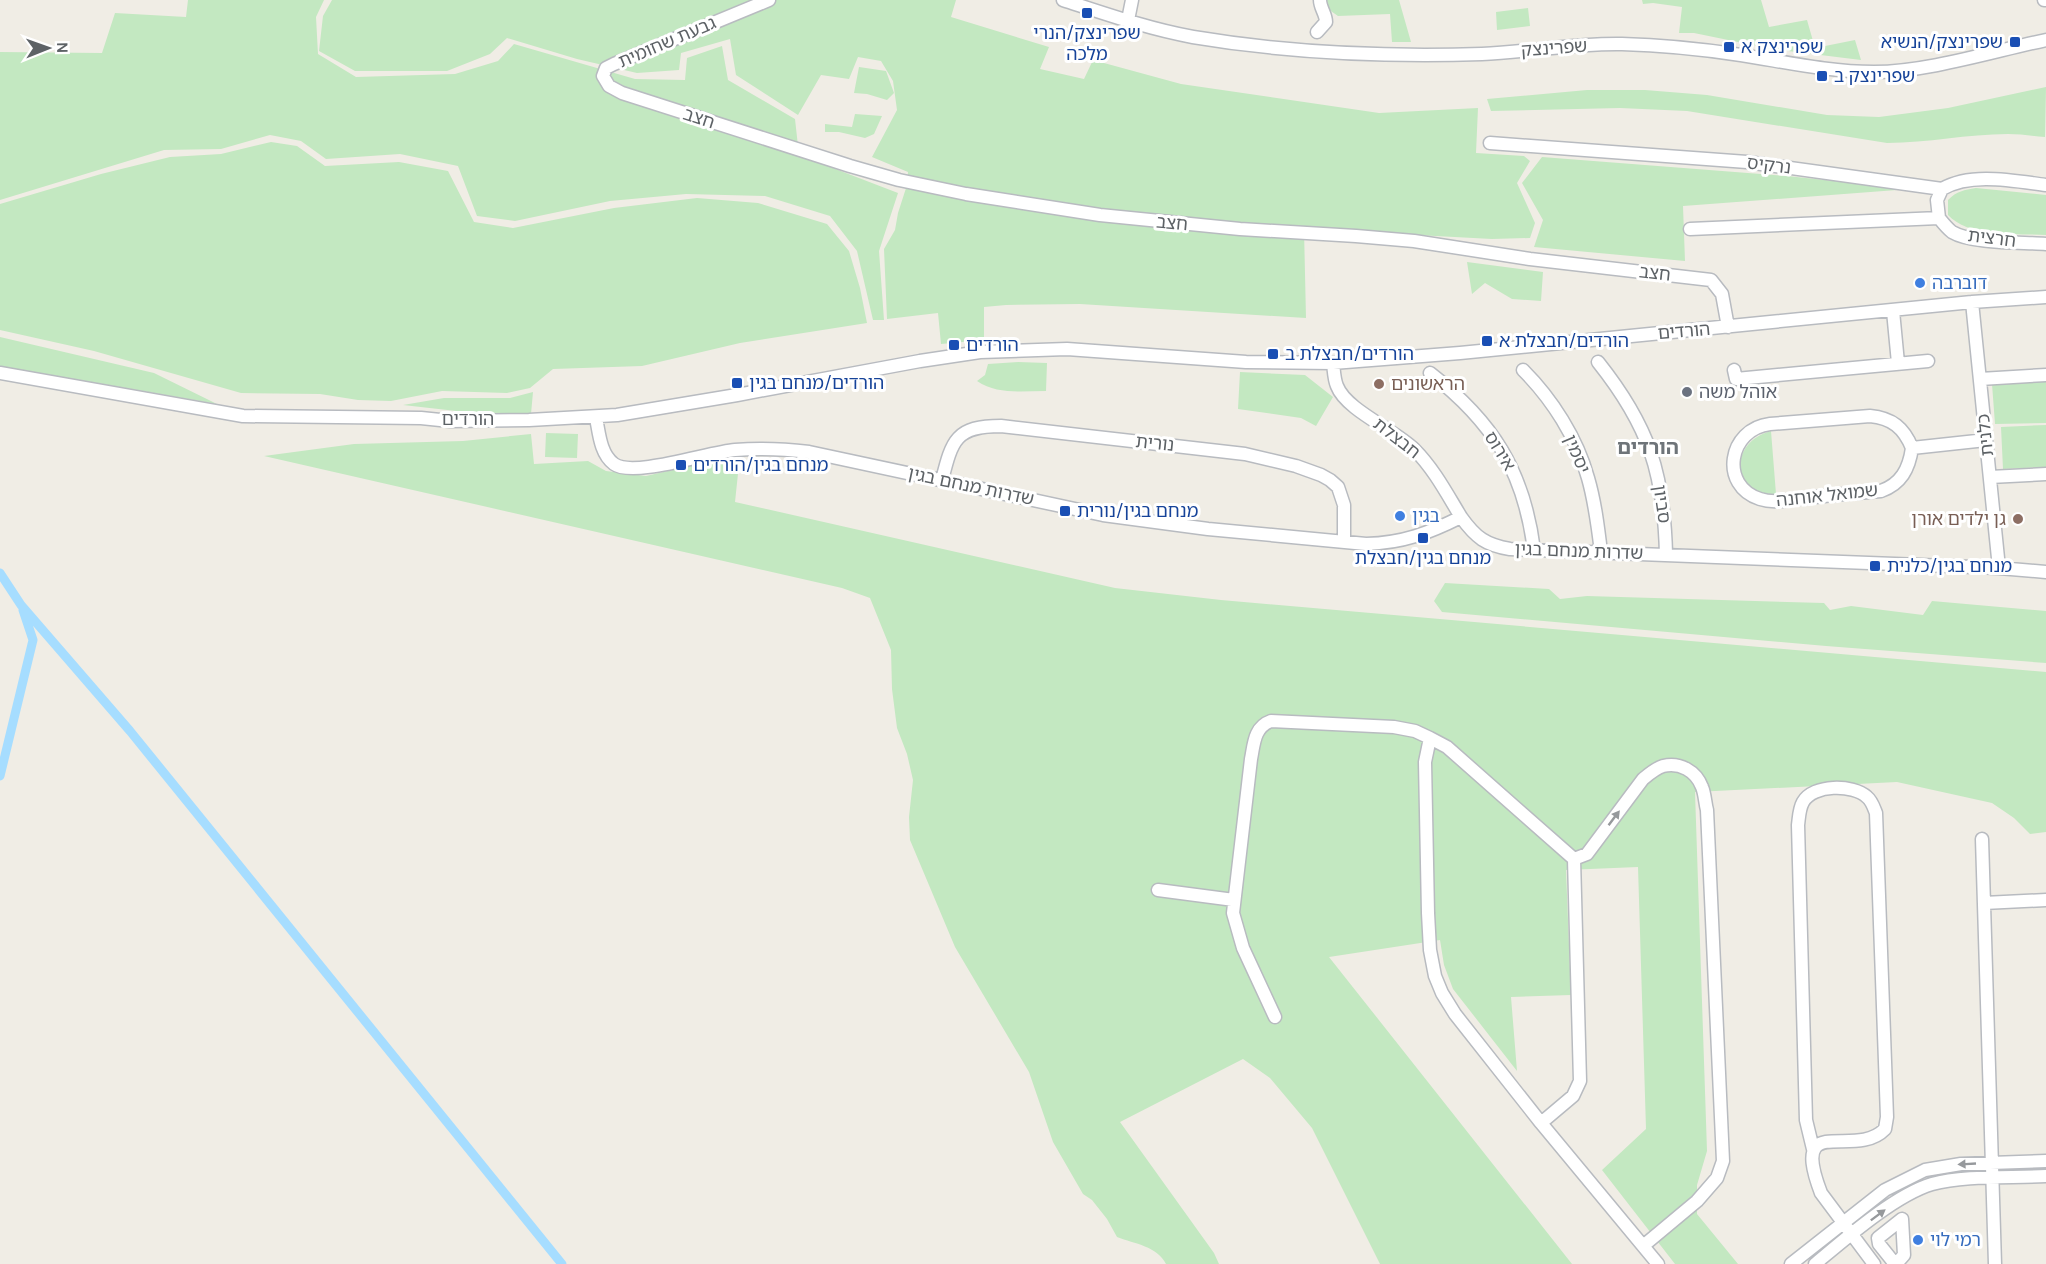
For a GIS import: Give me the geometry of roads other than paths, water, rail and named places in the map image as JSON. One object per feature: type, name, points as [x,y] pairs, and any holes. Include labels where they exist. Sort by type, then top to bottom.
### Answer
[{"type":"street","name":"גבעת שחומית","points":[[603,76],[606,68],[614,64],[769,0]]},
{"type":"street","name":"שפרינצק","points":[[1064,0],[1193,37],[1318,51],[1381,54],[1485,54],[1584,45],[1648,45],[1713,51],[1832,70],[1877,72],[1940,63],[2046,40]]},
{"type":"street","points":[[1128,20],[1132,0]]},
{"type":"street","points":[[1317,32],[1326,22],[1320,0]]},
{"type":"street","name":"חצב","points":[[603,76],[609,87],[622,93],[850,166],[908,182],[966,194],[1100,215],[1240,229],[1414,242],[1530,259],[1711,280],[1722,294],[1728,327]]},
{"type":"street","name":"נרקיס","points":[[1490,143],[1747,162],[1942,189],[1952,183],[1967,180],[2016,181],[2046,185]]},
{"type":"street","points":[[1690,229],[1939,218],[1937,200],[1942,189]]},
{"type":"street","name":"חרצית","points":[[1939,218],[1952,232],[1962,236],[2046,244]]},
{"type":"street","name":"הורדים","points":[[0,373],[243,416],[421,418],[450,421],[596,418],[640,412],[920,360],[980,352],[1067,349],[1246,362],[1333,363],[1460,353],[1972,302],[2046,297]]},
{"type":"street","name":"כלנית","points":[[1972,302],[1999,568]]},
{"type":"street","points":[[1893,311],[1898,363]]},
{"type":"street","points":[[1734,370],[1736,379],[1928,361]]},
{"type":"street","name":"סביון","points":[[1598,362],[1624,397],[1647,438],[1663,494],[1666,554]]},
{"type":"street","name":"חבצלת","points":[[1333,363],[1337,387],[1342,396],[1399,436],[1423,459],[1434,472],[1461,517]]},
{"type":"street","name":"יסמין","points":[[1523,370],[1546,396],[1561,418],[1580,456],[1593,498],[1602,552]]},
{"type":"street","name":"אירוס","points":[[1430,373],[1455,393],[1471,410],[1509,462],[1526,502],[1534,550]]},
{"type":"street","points":[[1980,379],[2046,375]]},
{"type":"street","name":"שמואל אוחנה","points":[[1870,416],[1882,417],[1899,426],[1912,448],[1905,471],[1892,487],[1777,501],[1768,501],[1749,494],[1736,476],[1733,457],[1742,437],[1758,426],[1870,416]]},
{"type":"street","name":"שדרות מנחם בגין","points":[[596,418],[607,457],[615,465],[623,468],[650,467],[732,450],[776,449],[809,452],[1103,515],[1218,530],[1366,544],[1399,542],[1414,538],[1461,517],[1480,539],[1494,546],[1534,550],[1999,568],[2046,572]]},
{"type":"street","name":"נורית","points":[[942,480],[951,449],[957,440],[963,433],[985,426],[1245,454],[1296,466],[1330,480],[1338,487],[1344,505],[1344,541]]},
{"type":"street","points":[[1912,448],[1986,440]]},
{"type":"street","points":[[1990,477],[2046,474]]},
{"type":"street","points":[[1275,1017],[1243,948],[1233,913],[1254,741],[1258,730],[1263,724],[1271,721],[1394,727],[1415,731],[1447,747],[1574,859],[1580,1081],[1573,1096],[1541,1122]]},
{"type":"street","points":[[1430,738],[1425,762],[1428,913],[1430,951],[1435,976],[1442,993],[1455,1014],[1541,1122],[1658,1264]]},
{"type":"street","points":[[1574,859],[1587,854],[1643,779],[1662,766],[1683,767],[1694,772],[1703,788],[1707,810],[1723,1161],[1717,1178],[1697,1201],[1643,1246]]},
{"type":"street","points":[[1813,1149],[1820,1143],[1873,1138],[1885,1129],[1887,1117],[1876,813],[1866,796],[1848,789],[1827,789],[1807,797],[1802,803],[1798,825],[1806,1120],[1821,1194],[1874,1264]]},
{"type":"street","points":[[1982,840],[1995,1264]]},
{"type":"street","points":[[1158,890],[1234,900]]},
{"type":"street","points":[[1984,903],[2046,900]]},
{"type":"street","points":[[1791,1264],[1886,1190],[1925,1170],[1951,1165],[2046,1161]]},
{"type":"street","points":[[1815,1264],[1894,1203],[1930,1185],[1962,1179],[2046,1176]]},
{"type":"waterway","points":[[0,573],[21,605],[130,731],[562,1264]]},
{"type":"waterway","points":[[0,776],[33,640],[23,610]]},
{"type":"place","name":"שפרינצק/הנרי מלכה","points":[[1087,13]]},
{"type":"place","name":"שפרינצק/הנשיא","points":[[2015,42]]},
{"type":"place","name":"שפרינצק א","points":[[1729,47]]},
{"type":"place","name":"שפרינצק ב","points":[[1822,76]]},
{"type":"place","name":"דוברבה","points":[[1920,283]]},
{"type":"place","name":"הורדים/חבצלת א","points":[[1487,341]]},
{"type":"place","name":"הורדים","points":[[954,345]]},
{"type":"place","name":"הורדים/חבצלת ב","points":[[1273,354]]},
{"type":"place","name":"הורדים/מנחם בגין","points":[[737,383]]},
{"type":"place","name":"הראשונים","points":[[1379,384]]},
{"type":"place","name":"אוהל משה","points":[[1687,392]]},
{"type":"place","name":"מנחם בגין/הורדים","points":[[681,465]]},
{"type":"place","name":"מנחם בגין/נורית","points":[[1065,511]]},
{"type":"place","name":"בגין","points":[[1400,516]]},
{"type":"place","name":"גן ילדים אורן","points":[[2018,519]]},
{"type":"place","name":"מנחם בגין/חבצלת","points":[[1423,538]]},
{"type":"place","name":"מנחם בגין/כלנית","points":[[1875,566]]},
{"type":"place","name":"רמי לוי","points":[[1918,1240]]},
{"type":"district","name":"הורדים","points":[[1648,447]]}]
